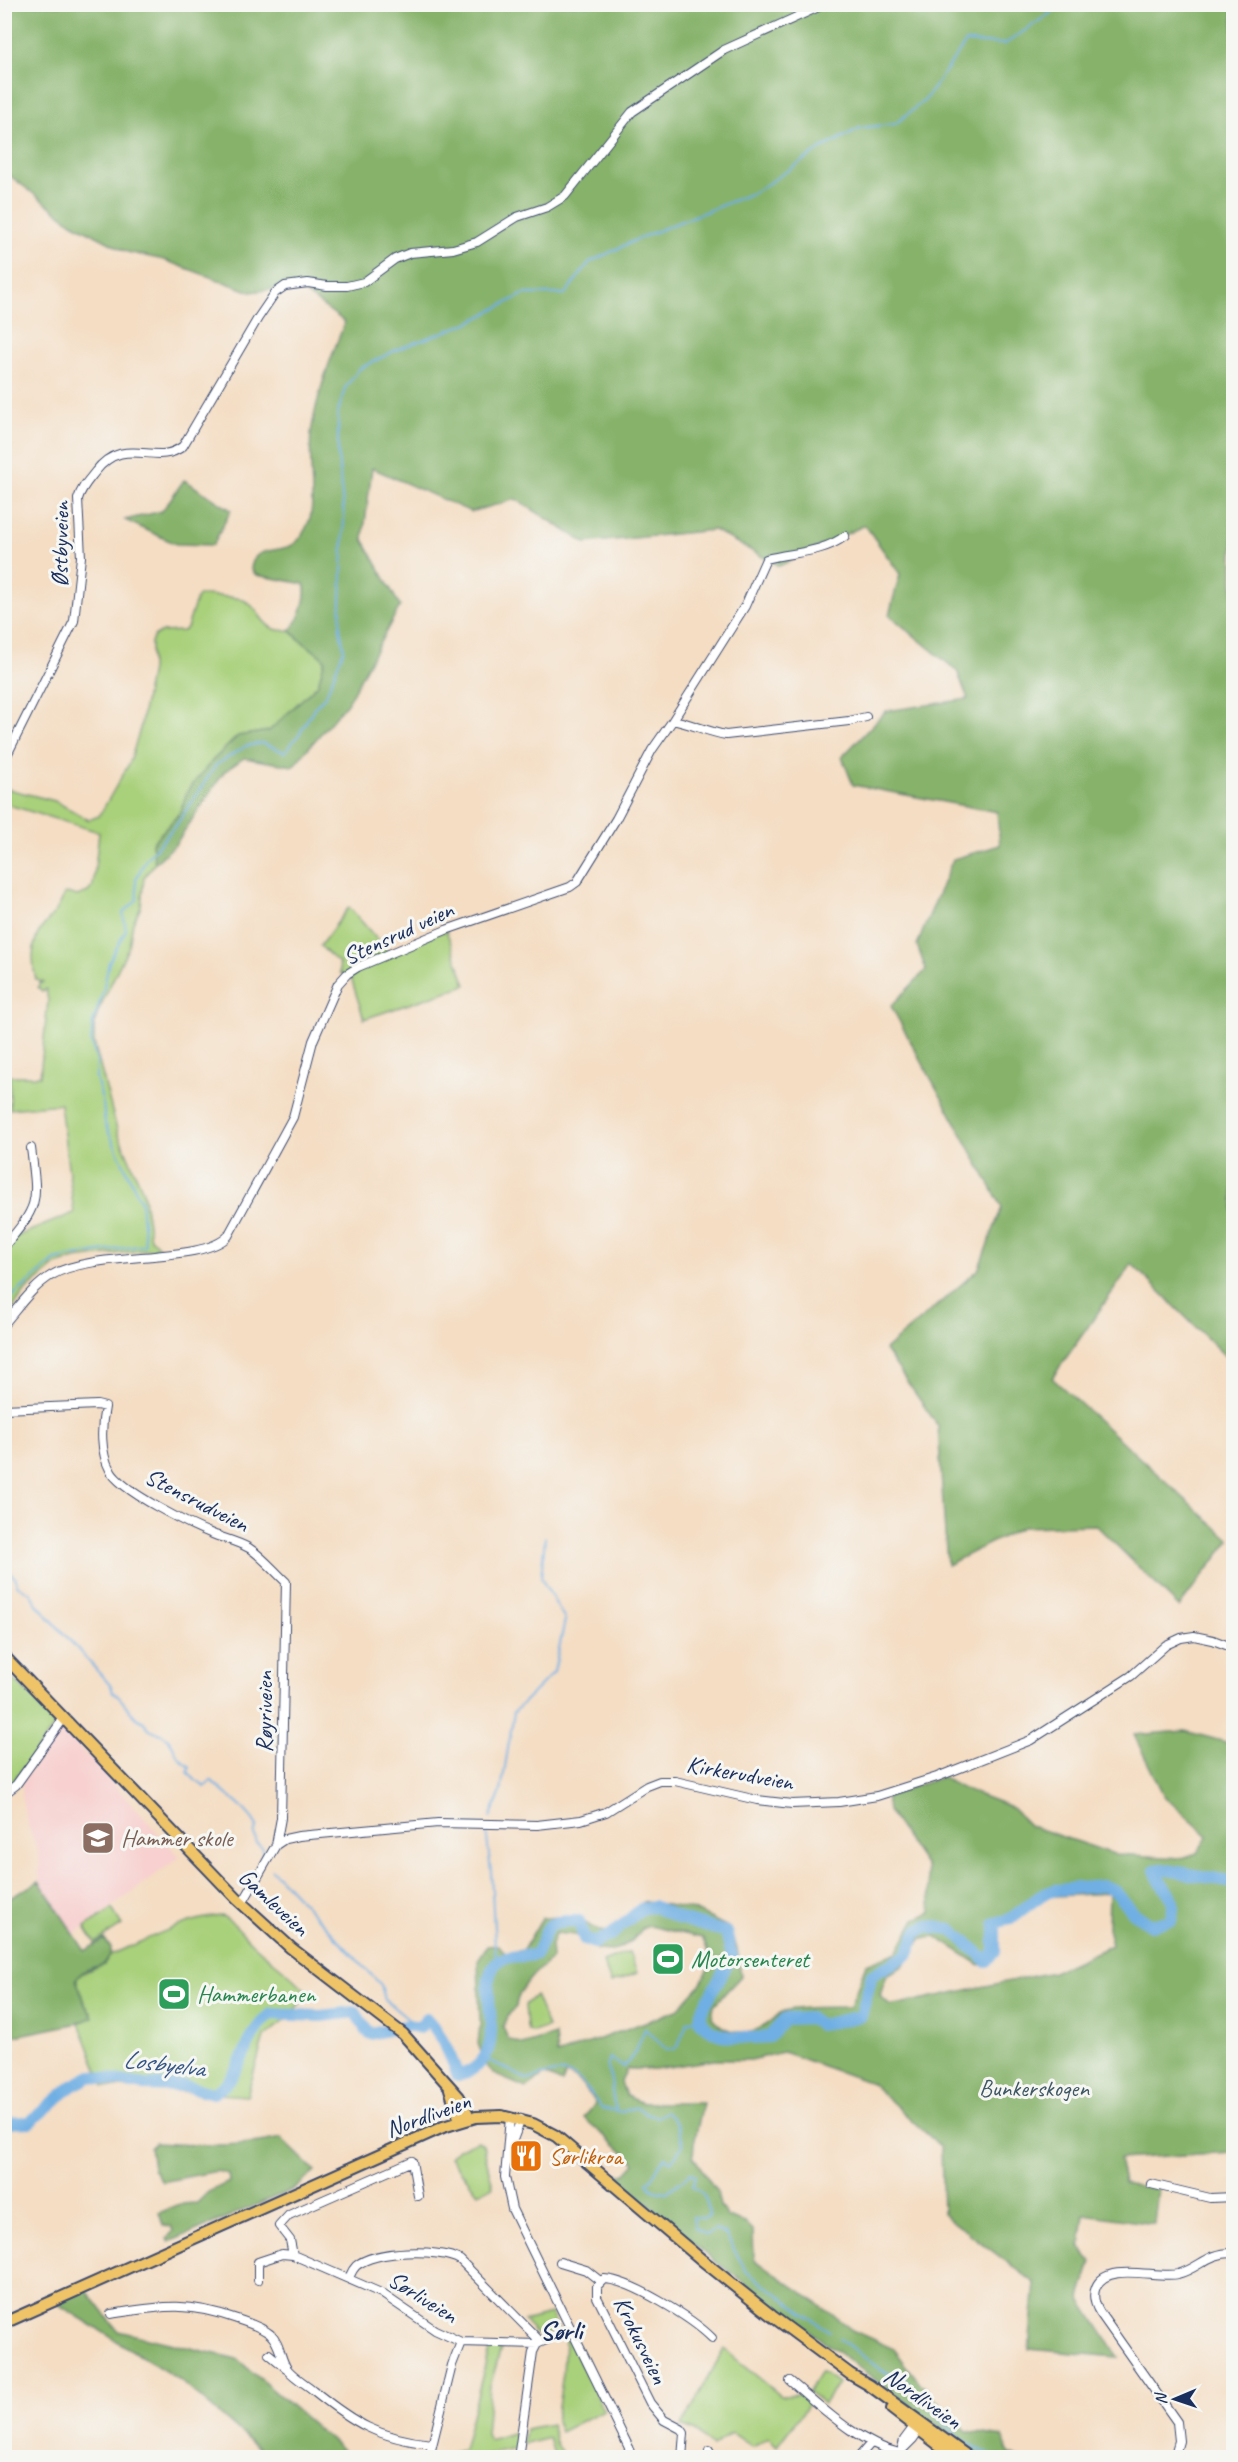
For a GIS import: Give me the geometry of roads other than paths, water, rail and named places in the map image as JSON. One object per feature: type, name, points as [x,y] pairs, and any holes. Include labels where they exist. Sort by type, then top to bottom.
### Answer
[{"type":"main road","name":"Gamleveien","points":[[4,1656],[242,1904],[291,1948],[390,2022],[410,2041],[450,2089],[465,2120]]},
{"type":"main road","name":"Nordliveien","points":[[4,2323],[465,2120],[488,2115],[515,2118],[540,2127],[563,2141],[702,2260],[956,2457]]},
{"type":"main road","name":"Nordliveien","points":[[918,2426],[970,2457]]},
{"type":"street","name":"Østbyveien","points":[[4,761],[74,621],[81,557],[78,500],[80,491],[104,460],[113,454],[166,453],[177,451],[183,446],[275,293],[285,286],[308,283],[327,286],[364,282],[394,259],[410,253],[453,249],[477,242],[517,217],[548,207],[565,196],[632,112],[724,50],[825,4]]},
{"type":"street","points":[[845,536],[827,548],[766,559],[745,606],[673,720],[726,735],[843,722],[866,717]]},
{"type":"street","name":"Stensrud veien","points":[[4,1324],[39,1286],[50,1276],[63,1269],[119,1258],[202,1249],[221,1243],[228,1236],[266,1163],[294,1117],[313,1041],[338,984],[358,967],[417,941],[570,887],[577,882],[616,819],[652,750],[673,720]]},
{"type":"street","points":[[4,1247],[20,1230],[34,1207],[36,1185],[31,1148]]},
{"type":"street","name":"Stensrudveien","points":[[4,1410],[97,1405],[105,1407],[102,1420],[106,1458],[110,1471],[119,1482],[184,1521],[249,1548],[284,1580]]},
{"type":"street","name":"Røyriveien","points":[[276,1845],[281,1818],[284,1735],[284,1631],[287,1588],[284,1580]]},
{"type":"street","name":"Kirkerudveien","points":[[276,1845],[285,1839],[299,1836],[438,1822],[537,1826],[581,1820],[606,1812],[647,1786],[660,1781],[675,1780],[757,1800],[792,1804],[839,1802],[876,1796],[937,1777],[1031,1740],[1131,1676],[1166,1645],[1181,1638],[1203,1638],[1233,1648]]},
{"type":"street","points":[[4,1794],[16,1785],[64,1718]]},
{"type":"street","points":[[242,1904],[276,1845]]},
{"type":"street","points":[[515,2118],[507,2154],[506,2183],[512,2209],[634,2457]]},
{"type":"street","points":[[258,2280],[258,2262],[282,2254],[293,2254],[290,2240],[279,2226],[289,2215],[412,2161],[418,2196]]},
{"type":"street","points":[[1151,2184],[1210,2198],[1233,2197]]},
{"type":"street","points":[[349,2278],[352,2270],[365,2260],[430,2251],[451,2255],[460,2260],[539,2343],[533,2352],[518,2457]]},
{"type":"street","points":[[1174,2457],[1179,2441],[1177,2422],[1102,2317],[1094,2302],[1095,2290],[1100,2280],[1110,2274],[1178,2274],[1213,2255],[1233,2253]]},
{"type":"street","name":"Sørliveien","points":[[293,2254],[381,2293],[435,2331],[461,2342],[539,2343],[572,2329]]},
{"type":"street","points":[[560,2262],[586,2270],[600,2281]]},
{"type":"street","name":"Krokusveien","points":[[682,2457],[684,2433],[659,2416],[650,2403],[597,2297],[597,2286],[604,2279],[616,2280],[674,2309],[712,2338]]},
{"type":"street","points":[[111,2314],[183,2305],[215,2312],[259,2327],[272,2336],[280,2349],[287,2369]]},
{"type":"street","points":[[429,2457],[452,2365],[461,2342]]},
{"type":"street","points":[[269,2354],[347,2417],[366,2428],[382,2434],[431,2444]]},
{"type":"street","points":[[790,2381],[871,2443],[900,2450],[909,2457]]},
{"type":"street","points":[[900,2450],[918,2426]]},
{"type":"street","points":[[858,2457],[871,2443]]},
{"type":"waterway","points":[[4,1305],[55,1260],[145,1245],[141,1202],[105,1124],[103,1103],[96,1078],[97,1061],[91,1042],[93,1022],[103,992],[109,962],[126,930],[123,913],[137,900],[136,879],[146,859],[177,824],[216,765],[246,746],[262,743],[285,752],[300,733],[314,708],[326,695],[344,649],[340,629],[344,517],[338,456],[338,412],[345,388],[359,369],[398,349],[468,323],[524,294],[565,294],[590,262],[642,237],[755,192],[821,149],[860,128],[895,124],[925,100],[966,42],[1005,44],[1055,10],[1060,4]]},
{"type":"waterway","points":[[490,1818],[501,1791],[514,1712],[554,1672],[565,1620],[541,1578],[545,1537]]},
{"type":"waterway","points":[[4,1565],[16,1579],[17,1585],[30,1593],[37,1604],[111,1686],[113,1692],[131,1713],[146,1726],[164,1735],[170,1741],[180,1759],[190,1767],[188,1772],[195,1780],[205,1787],[211,1780],[248,1813],[257,1826],[254,1834],[257,1843],[263,1848],[262,1860]]},
{"type":"waterway","points":[[486,1830],[491,1872],[496,1965]]},
{"type":"waterway","name":"Losbyelva","points":[[4,2123],[30,2122],[72,2086],[91,2076],[144,2085],[186,2086],[213,2093],[221,2088],[234,2073],[258,2027],[271,2014],[321,2016],[355,2012],[371,2034],[409,2025],[420,2028],[426,2018],[445,2045],[458,2076],[477,2066],[487,2053],[491,2036],[489,2001],[491,1970],[504,1958],[536,1954],[548,1927],[558,1922],[579,1921],[584,1939],[595,1943],[612,1934],[641,1909],[653,1906],[680,1919],[726,1932],[732,1956],[701,2012],[700,2021],[707,2028],[724,2036],[769,2037],[785,2019],[810,2018],[820,2025],[861,2016],[872,1975],[907,1955],[917,1932],[927,1926],[951,1929],[987,1961],[995,1951],[995,1923],[1010,1919],[1043,1894],[1056,1890],[1103,1886],[1114,1890],[1134,1913],[1151,1925],[1171,1920],[1173,1910],[1172,1897],[1155,1870],[1162,1869],[1234,1882]]},
{"type":"waterway","points":[[272,1870],[381,1985],[385,2000],[409,2020],[409,2025]]},
{"type":"waterway","points":[[616,2110],[607,2066],[610,2058],[623,2067],[634,2054],[645,2029],[666,2049],[673,2050],[678,2046],[687,2023],[695,2019],[700,2021]]},
{"type":"waterway","points":[[485,2058],[528,2080],[554,2073],[571,2075],[585,2086],[601,2108],[622,2112],[637,2107],[646,2114],[657,2117],[666,2112],[678,2127],[683,2145],[671,2162],[665,2157],[647,2182],[648,2185],[655,2190],[667,2192],[691,2173],[696,2176],[693,2186],[705,2198],[709,2215],[703,2218],[693,2217],[695,2228],[707,2235],[715,2230],[725,2234],[747,2272],[829,2331]]},
{"type":"waterway","points":[[840,2339],[881,2370],[907,2381],[957,2437],[995,2458]]},
{"type":"place","name":"Hammer skole","points":[[98,1838]]},
{"type":"place","name":"Motorsenteret","points":[[668,1959]]},
{"type":"place","name":"Hammerbanen","points":[[174,1994]]},
{"type":"place","name":"Sørlikroa","points":[[526,2156]]},
{"type":"district","name":"Sørli","points":[[561,2330]]},
{"type":"park label","name":"Bunkerskogen","points":[[1034,2088]]}]
